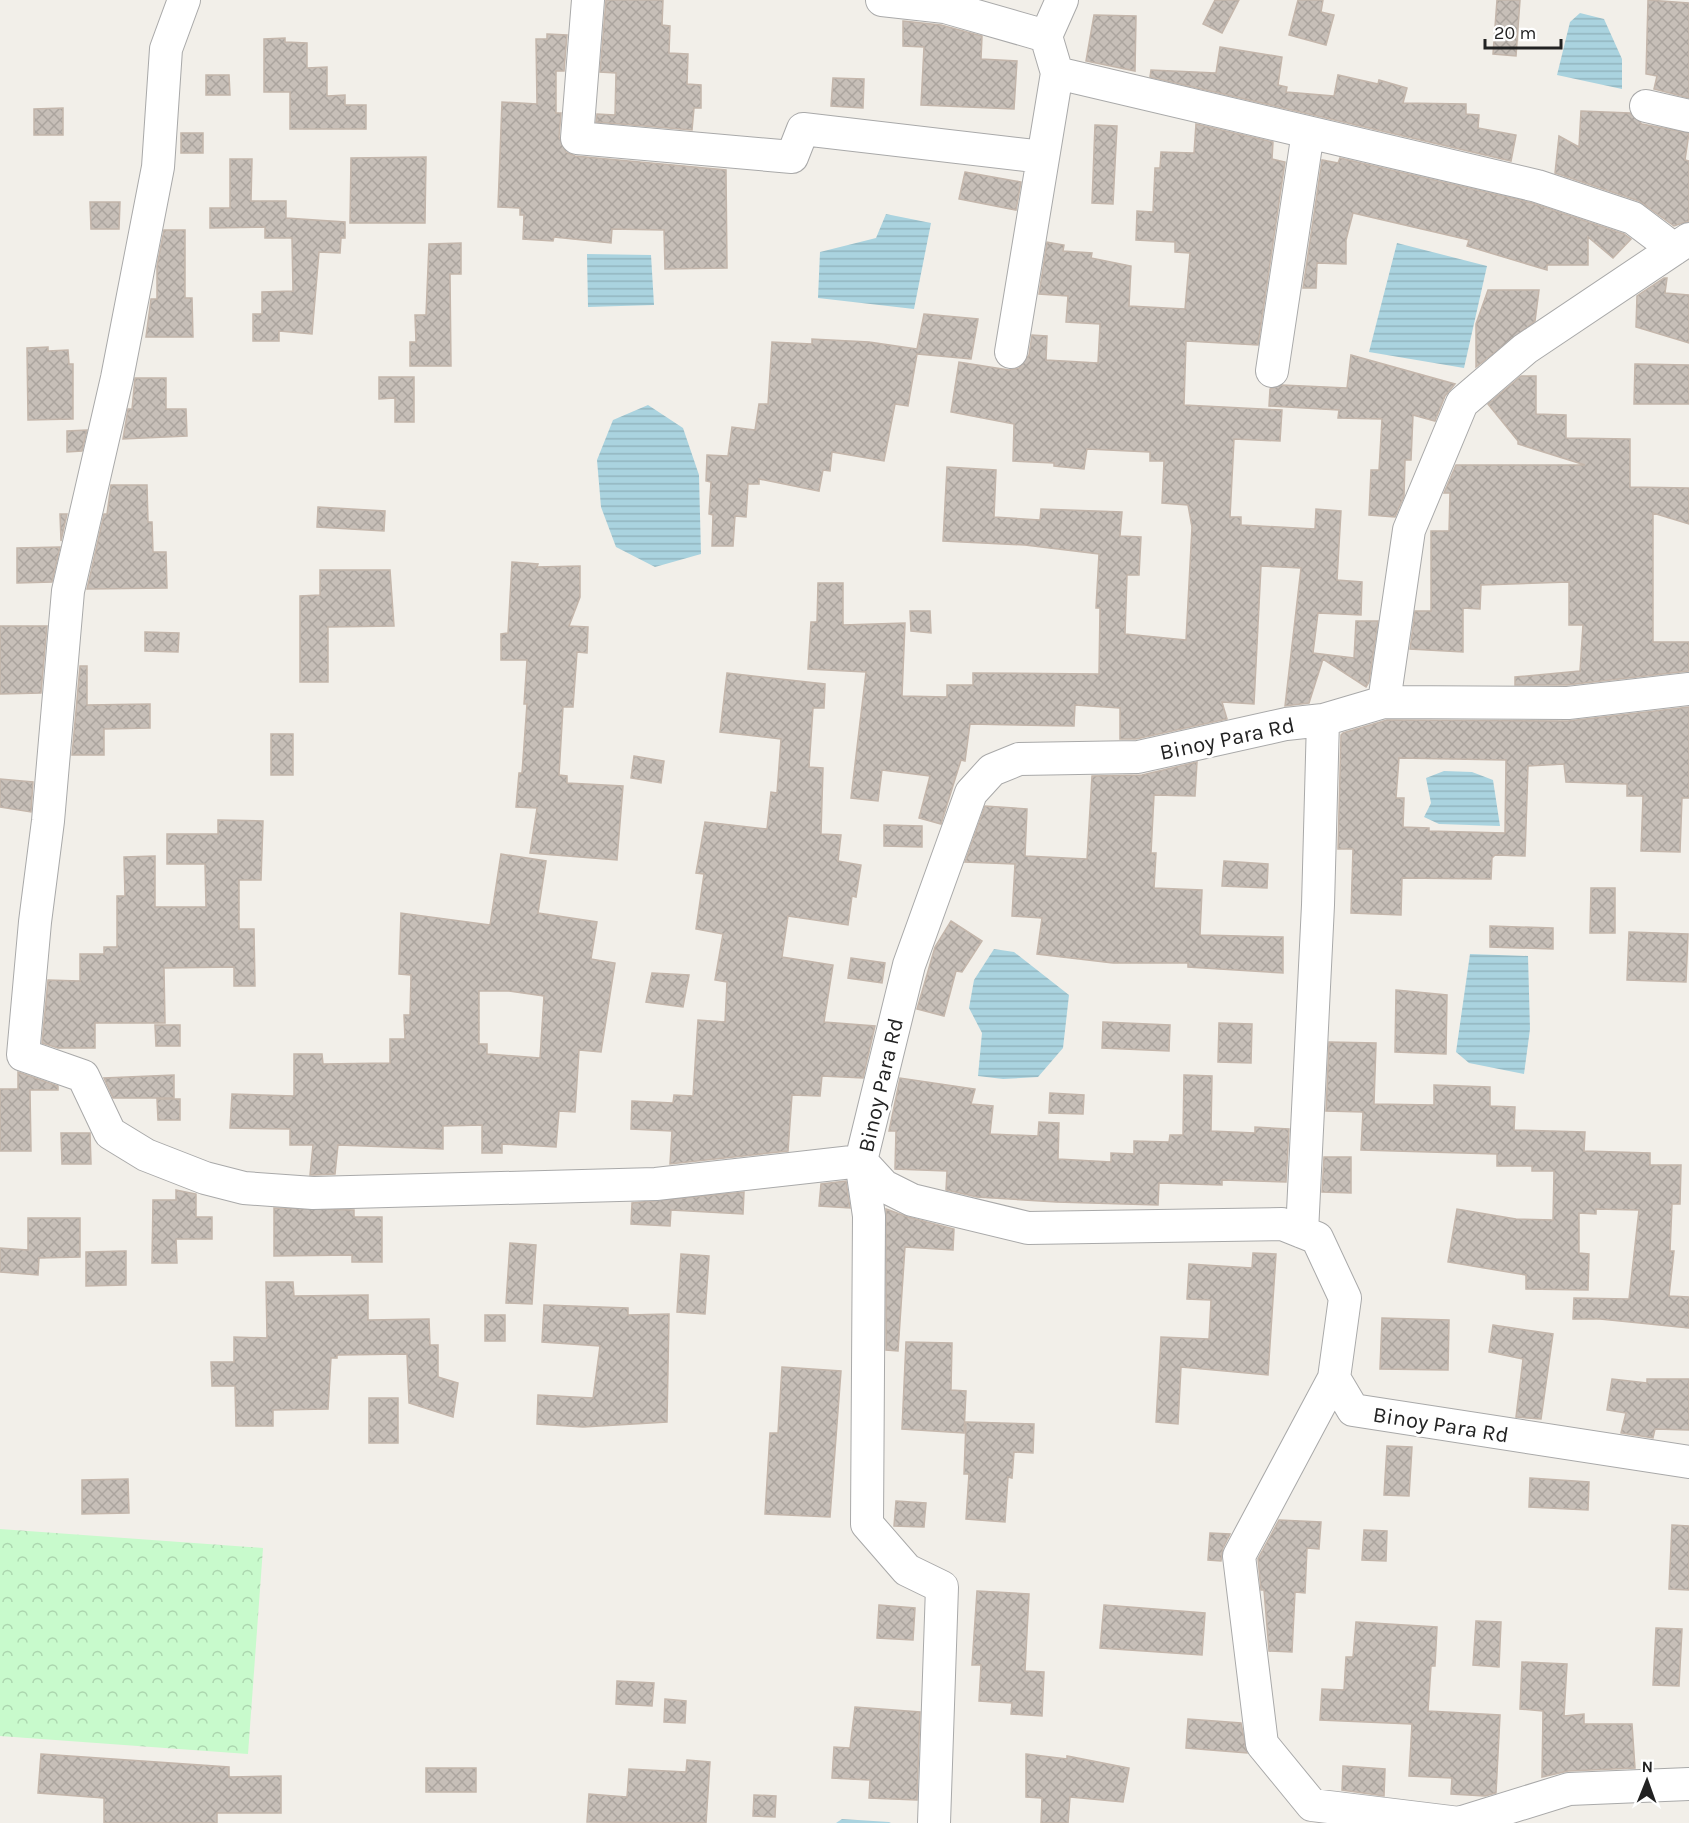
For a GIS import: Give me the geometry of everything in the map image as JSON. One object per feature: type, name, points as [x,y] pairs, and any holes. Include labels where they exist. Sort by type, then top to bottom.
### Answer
[{"type":"street","points":[[184,0],[166,49],[158,167],[117,378],[68,591],[48,821],[35,922],[11,1055],[83,1076],[110,1133],[146,1155],[205,1178],[244,1188],[313,1193],[657,1184],[861,1161],[869,1216],[867,1524],[907,1570],[942,1587],[934,1823]]},
{"type":"street","points":[[588,0],[577,138],[792,157],[803,129],[1043,157]]},
{"type":"street","points":[[882,0],[945,7],[1046,36]]},
{"type":"street","points":[[1011,352],[1057,74],[1046,36],[1062,0]]},
{"type":"street","points":[[1057,74],[1537,186],[1633,218],[1681,244],[1525,349],[1462,403],[1408,530],[1384,702]]},
{"type":"street","points":[[1646,106],[1689,116]]},
{"type":"street","points":[[1272,371],[1308,132]]},
{"type":"street","name":"Binoy Para Rd","points":[[1689,689],[1568,703],[1384,702],[1323,720],[1286,724],[1138,757],[1019,759],[992,770],[971,793],[909,965],[861,1161],[884,1186],[912,1200],[1028,1228],[1282,1224],[1317,1238],[1345,1298],[1334,1378],[1353,1410],[1689,1462]]},
{"type":"street","points":[[1302,1232],[1318,905],[1323,720]]},
{"type":"street","points":[[1334,1378],[1239,1556],[1262,1744],[1312,1805],[1459,1823],[1569,1789],[1689,1784]]},
{"type":"green space","points":[[0,1529],[263,1548],[248,1754],[0,1736]]},
{"type":"water","points":[[1580,13],[1604,19],[1622,59],[1622,89],[1557,75],[1570,22]]},
{"type":"water","points":[[886,214],[931,223],[914,309],[818,298],[820,252],[876,238]]},
{"type":"water","points":[[1397,243],[1487,266],[1464,368],[1369,352]]},
{"type":"water","points":[[587,254],[651,255],[654,305],[588,307]]},
{"type":"water","points":[[648,405],[683,428],[699,475],[701,554],[655,567],[616,547],[601,507],[597,460],[613,420]]},
{"type":"water","points":[[1444,771],[1472,772],[1493,780],[1500,826],[1439,824],[1424,817],[1431,803],[1426,778]]},
{"type":"water","points":[[994,949],[1014,952],[1069,995],[1063,1048],[1038,1077],[1003,1079],[978,1076],[982,1033],[969,1008],[974,980]]},
{"type":"water","points":[[1470,954],[1528,956],[1530,1029],[1524,1074],[1469,1063],[1456,1052]]},
{"type":"water","points":[[842,1819],[889,1822],[891,1823],[836,1823]]},
{"type":"building","points":[[606,0],[663,0],[662,25],[670,26],[669,53],[688,54],[687,84],[701,85],[701,108],[694,108],[692,130],[596,122],[597,114],[615,115],[616,73],[600,72]]},
{"type":"building","points":[[1215,0],[1239,0],[1222,33],[1203,24]]},
{"type":"building","points":[[1298,0],[1323,0],[1321,12],[1334,15],[1326,45],[1289,35]]},
{"type":"building","points":[[1497,0],[1520,0],[1516,56],[1493,54]]},
{"type":"building","points":[[1648,0],[1689,3],[1689,98],[1654,89],[1657,76],[1646,74]]},
{"type":"building","points":[[1094,15],[1136,16],[1135,71],[1086,61]]},
{"type":"building","points":[[903,21],[941,25],[982,36],[981,59],[1017,61],[1014,109],[921,105],[924,47],[903,46]]},
{"type":"building","points":[[547,34],[567,35],[564,71],[556,71],[556,113],[561,113],[559,137],[566,152],[575,156],[726,170],[727,268],[665,269],[664,230],[612,229],[611,243],[554,237],[553,241],[523,239],[524,215],[520,215],[520,208],[498,207],[502,102],[537,104],[536,39],[547,39]]},
{"type":"building","points":[[285,38],[285,42],[307,43],[307,68],[327,67],[327,96],[345,95],[345,105],[366,105],[366,129],[290,129],[290,92],[264,92],[264,39]]},
{"type":"building","points":[[1220,47],[1282,57],[1278,85],[1287,87],[1286,92],[1334,96],[1338,75],[1378,84],[1379,80],[1407,88],[1403,103],[1466,104],[1466,114],[1479,115],[1478,128],[1516,135],[1511,161],[1150,77],[1151,70],[1216,73]]},
{"type":"building","points":[[206,75],[229,75],[230,95],[206,95]]},
{"type":"building","points":[[833,78],[864,79],[863,108],[831,106]]},
{"type":"building","points":[[63,108],[63,135],[34,135],[34,109]]},
{"type":"building","points":[[1581,111],[1630,113],[1642,124],[1689,133],[1685,160],[1689,161],[1689,221],[1674,226],[1639,201],[1555,173],[1559,136],[1579,147]]},
{"type":"building","points":[[1196,124],[1273,142],[1272,159],[1285,162],[1258,345],[1186,341],[1184,405],[1282,410],[1280,441],[1234,439],[1230,517],[1241,517],[1241,525],[1315,529],[1316,509],[1341,511],[1337,580],[1362,582],[1361,615],[1318,613],[1313,653],[1354,658],[1356,621],[1378,621],[1369,682],[1366,687],[1323,659],[1309,703],[1285,706],[1301,568],[1261,566],[1254,704],[1222,702],[1227,719],[1136,739],[1120,739],[1120,708],[1075,705],[1074,726],[970,724],[965,761],[961,760],[941,824],[919,818],[930,776],[882,770],[878,801],[851,798],[866,672],[808,669],[811,622],[817,622],[818,583],[843,583],[843,625],[905,623],[902,696],[947,697],[947,685],[973,685],[973,673],[1099,674],[1100,608],[1096,608],[1099,554],[1025,545],[943,541],[947,467],[996,470],[994,517],[1040,520],[1041,509],[1122,512],[1120,536],[1141,537],[1139,575],[1127,575],[1125,634],[1186,640],[1192,527],[1188,505],[1162,503],[1164,461],[1150,461],[1150,452],[1087,449],[1084,469],[1054,466],[1054,463],[1013,461],[1014,424],[951,412],[959,362],[1009,370],[1019,368],[1029,355],[1032,335],[1047,336],[1046,360],[1098,363],[1100,324],[1066,322],[1068,296],[1039,294],[1047,242],[1064,245],[1063,251],[1092,253],[1091,258],[1131,266],[1129,306],[1185,309],[1190,253],[1175,252],[1175,242],[1136,240],[1137,211],[1153,212],[1155,168],[1160,168],[1161,152],[1194,153]]},
{"type":"building","points":[[1095,125],[1117,126],[1113,204],[1092,203]]},
{"type":"building","points":[[181,133],[203,133],[203,153],[181,153]]},
{"type":"building","points":[[426,157],[425,223],[350,223],[351,158]]},
{"type":"building","points":[[1340,158],[1532,203],[1624,234],[1631,239],[1613,258],[1588,237],[1588,265],[1547,265],[1547,270],[1467,246],[1469,240],[1353,213],[1346,240],[1346,264],[1317,263],[1316,288],[1303,288],[1322,160],[1338,163]]},
{"type":"building","points":[[230,159],[252,159],[251,201],[286,201],[286,218],[345,222],[345,238],[341,238],[340,253],[319,252],[312,334],[279,331],[279,341],[253,341],[253,314],[262,314],[262,292],[293,291],[292,238],[265,238],[265,227],[210,228],[210,208],[230,208]]},
{"type":"building","points":[[965,172],[1021,182],[1016,210],[959,199]]},
{"type":"building","points":[[90,202],[120,202],[119,229],[91,229]]},
{"type":"building","points":[[164,230],[185,230],[185,298],[192,298],[193,337],[146,337],[151,299],[157,299],[157,266]]},
{"type":"building","points":[[461,243],[461,274],[450,274],[451,366],[410,366],[410,342],[416,342],[415,315],[426,315],[429,244]]},
{"type":"building","points":[[1667,278],[1665,293],[1689,295],[1689,343],[1636,327],[1637,296]]},
{"type":"building","points":[[1488,290],[1539,290],[1535,321],[1476,367],[1476,324]]},
{"type":"building","points":[[924,314],[978,319],[971,359],[917,354],[908,406],[895,404],[884,461],[832,452],[830,471],[823,470],[819,491],[759,479],[759,484],[748,484],[746,517],[735,516],[733,546],[712,546],[713,515],[709,514],[711,482],[706,481],[707,455],[728,456],[732,427],[755,430],[759,404],[768,404],[772,342],[812,344],[812,339],[869,342],[917,349]]},
{"type":"building","points":[[48,347],[48,351],[68,350],[69,364],[73,364],[73,419],[28,420],[27,348]]},
{"type":"building","points":[[1351,355],[1455,384],[1445,396],[1435,421],[1413,415],[1411,460],[1405,460],[1404,496],[1395,517],[1369,515],[1371,470],[1379,470],[1382,419],[1338,418],[1339,410],[1269,406],[1270,389],[1282,385],[1347,388]]},
{"type":"building","points":[[1635,364],[1689,365],[1689,404],[1634,404]]},
{"type":"building","points":[[1521,376],[1536,376],[1536,414],[1566,415],[1566,438],[1630,439],[1630,487],[1689,488],[1689,524],[1653,513],[1653,642],[1689,642],[1689,671],[1567,685],[1515,685],[1515,677],[1580,671],[1583,625],[1569,625],[1569,582],[1481,585],[1480,609],[1463,608],[1463,652],[1410,649],[1415,611],[1431,611],[1431,531],[1449,531],[1450,493],[1444,493],[1456,465],[1585,465],[1518,444],[1488,404]]},
{"type":"building","points":[[379,377],[414,377],[414,422],[395,422],[395,398],[379,399]]},
{"type":"building","points":[[135,378],[166,378],[166,409],[186,409],[187,436],[123,439],[128,409],[132,409]]},
{"type":"building","points":[[87,430],[82,451],[67,452],[67,431]]},
{"type":"building","points":[[111,485],[147,485],[148,522],[152,522],[153,552],[166,552],[167,588],[87,589],[104,514],[107,514]]},
{"type":"building","points":[[318,507],[385,511],[384,531],[317,527]]},
{"type":"building","points":[[60,514],[67,514],[61,541]]},
{"type":"building","points":[[60,547],[52,582],[17,583],[17,548]]},
{"type":"building","points":[[512,562],[538,564],[537,567],[580,566],[580,597],[569,626],[588,627],[587,653],[577,652],[573,707],[563,707],[559,775],[567,776],[567,783],[623,786],[617,860],[530,853],[537,808],[516,807],[519,773],[522,773],[527,704],[524,704],[527,660],[501,660],[501,634],[508,633]]},
{"type":"building","points":[[320,570],[390,570],[394,626],[328,627],[328,682],[300,682],[300,596],[320,595]]},
{"type":"building","points":[[910,611],[930,611],[931,633],[911,631]]},
{"type":"building","points":[[0,626],[47,626],[41,693],[0,694]]},
{"type":"building","points":[[145,632],[179,633],[178,652],[145,651]]},
{"type":"building","points":[[80,666],[87,666],[87,705],[150,704],[150,728],[104,729],[104,755],[72,755]]},
{"type":"building","points":[[727,673],[825,684],[824,708],[813,708],[809,767],[823,768],[821,834],[841,835],[838,861],[861,865],[856,897],[852,896],[848,925],[788,916],[782,957],[833,965],[824,1022],[875,1026],[863,1078],[822,1076],[820,1096],[792,1095],[788,1151],[670,1164],[672,1131],[631,1129],[632,1101],[673,1103],[674,1095],[693,1096],[698,1020],[725,1022],[727,982],[715,980],[723,934],[696,929],[704,874],[696,873],[705,822],[767,829],[771,792],[777,793],[781,739],[720,732]]},
{"type":"building","points":[[1689,707],[1689,798],[1682,798],[1680,852],[1641,851],[1643,796],[1627,796],[1627,784],[1566,782],[1564,764],[1528,766],[1525,856],[1495,855],[1492,858],[1491,879],[1402,878],[1401,915],[1351,913],[1353,849],[1338,849],[1341,735],[1343,733],[1387,720],[1568,721]],"holes":[[[1399,758],[1506,760],[1505,833],[1429,831],[1429,828],[1403,827],[1404,798],[1396,798]]]},
{"type":"building","points":[[271,734],[293,734],[293,775],[271,775]]},
{"type":"building","points":[[634,756],[664,761],[661,783],[631,778]]},
{"type":"building","points":[[1197,762],[1195,796],[1154,795],[1151,853],[1156,853],[1154,888],[1202,890],[1200,935],[1283,937],[1283,973],[1188,967],[1188,963],[1113,963],[1037,954],[1042,918],[1012,916],[1015,864],[965,862],[985,806],[1027,809],[1025,856],[1087,859],[1092,776],[1142,775]]},
{"type":"building","points":[[0,779],[33,782],[31,812],[0,807]]},
{"type":"building","points":[[218,820],[263,821],[261,880],[239,880],[239,929],[254,929],[255,986],[234,986],[234,967],[164,968],[165,1023],[95,1023],[95,1048],[58,1048],[42,1043],[48,980],[80,981],[80,954],[104,954],[104,947],[117,947],[117,896],[125,896],[124,857],[155,856],[155,907],[206,907],[205,864],[167,864],[167,834],[218,834]]},
{"type":"building","points":[[884,825],[922,826],[922,847],[884,846]]},
{"type":"building","points":[[501,854],[546,861],[538,913],[597,922],[591,959],[615,963],[601,1052],[579,1050],[575,1112],[559,1111],[556,1147],[502,1144],[502,1153],[482,1153],[482,1125],[443,1126],[443,1149],[338,1145],[335,1174],[310,1175],[313,1145],[290,1145],[290,1129],[230,1128],[232,1094],[294,1096],[294,1054],[322,1054],[323,1064],[390,1063],[390,1039],[405,1039],[404,1015],[410,1015],[411,975],[399,974],[401,913],[490,925]],"holes":[[[479,991],[509,991],[544,996],[540,1058],[487,1054],[487,1044],[479,1044]]]},
{"type":"building","points":[[1224,861],[1268,864],[1267,888],[1222,886]]},
{"type":"building","points":[[1591,888],[1615,888],[1615,933],[1590,933]]},
{"type":"building","points":[[951,921],[982,941],[962,972],[956,971],[944,1016],[917,1009],[935,947]]},
{"type":"building","points":[[1490,926],[1553,928],[1553,949],[1490,947]]},
{"type":"building","points":[[1629,932],[1688,934],[1686,982],[1627,980]]},
{"type":"building","points":[[851,958],[885,963],[882,983],[848,978]]},
{"type":"building","points":[[652,973],[689,975],[683,1007],[646,1002]]},
{"type":"building","points":[[1396,990],[1447,995],[1446,1054],[1395,1052]]},
{"type":"building","points":[[1103,1022],[1170,1025],[1169,1051],[1102,1048]]},
{"type":"building","points":[[1219,1023],[1252,1024],[1251,1063],[1218,1062]]},
{"type":"building","points":[[155,1025],[180,1025],[180,1046],[156,1046]]},
{"type":"building","points":[[1329,1042],[1376,1043],[1374,1104],[1434,1105],[1434,1085],[1490,1087],[1490,1106],[1515,1107],[1514,1130],[1585,1132],[1584,1151],[1650,1153],[1650,1165],[1681,1165],[1680,1204],[1672,1204],[1670,1251],[1674,1251],[1669,1296],[1689,1297],[1689,1328],[1600,1319],[1573,1319],[1574,1298],[1629,1299],[1639,1210],[1596,1209],[1596,1214],[1579,1213],[1579,1253],[1589,1254],[1588,1290],[1526,1289],[1526,1275],[1448,1262],[1457,1209],[1516,1219],[1553,1220],[1554,1171],[1532,1171],[1532,1166],[1497,1166],[1497,1154],[1361,1150],[1363,1112],[1326,1111]]},
{"type":"building","points":[[18,1072],[58,1086],[58,1090],[30,1090],[31,1151],[0,1151],[0,1089],[18,1089]]},
{"type":"building","points":[[174,1075],[174,1098],[113,1098],[104,1078]]},
{"type":"building","points":[[1184,1075],[1212,1076],[1211,1131],[1255,1133],[1255,1127],[1289,1129],[1286,1182],[1222,1180],[1222,1185],[1159,1183],[1158,1205],[1056,1202],[977,1197],[946,1190],[947,1171],[895,1169],[896,1131],[889,1131],[900,1078],[975,1089],[971,1104],[993,1106],[990,1134],[1038,1136],[1039,1122],[1059,1123],[1058,1159],[1111,1162],[1111,1153],[1134,1154],[1134,1141],[1169,1142],[1170,1135],[1183,1135]]},
{"type":"building","points":[[1050,1093],[1084,1095],[1083,1114],[1049,1113]]},
{"type":"building","points":[[157,1099],[180,1099],[180,1120],[158,1120]]},
{"type":"building","points":[[61,1133],[90,1133],[91,1164],[62,1164]]},
{"type":"building","points":[[1324,1157],[1351,1157],[1351,1193],[1322,1192]]},
{"type":"building","points":[[846,1181],[850,1208],[819,1206],[821,1184]]},
{"type":"building","points":[[176,1190],[196,1194],[196,1217],[212,1217],[212,1239],[176,1239],[177,1263],[152,1263],[153,1200],[176,1200]]},
{"type":"building","points":[[744,1192],[743,1214],[671,1210],[670,1226],[631,1224],[632,1203]]},
{"type":"building","points":[[274,1208],[354,1210],[354,1217],[382,1217],[382,1262],[352,1262],[352,1255],[274,1256]]},
{"type":"building","points":[[886,1209],[954,1229],[953,1250],[905,1247],[898,1351],[886,1350]]},
{"type":"building","points":[[28,1218],[80,1218],[80,1257],[39,1258],[38,1275],[0,1272],[0,1248],[28,1250]]},
{"type":"building","points":[[510,1243],[536,1245],[532,1304],[506,1303]]},
{"type":"building","points":[[126,1251],[126,1285],[86,1286],[86,1252]]},
{"type":"building","points":[[1253,1253],[1276,1254],[1268,1375],[1181,1367],[1178,1424],[1156,1422],[1161,1337],[1209,1339],[1211,1300],[1187,1299],[1189,1264],[1252,1268]]},
{"type":"building","points":[[681,1254],[709,1256],[705,1314],[677,1312]]},
{"type":"building","points":[[266,1282],[293,1282],[294,1296],[368,1295],[368,1320],[429,1319],[430,1345],[438,1345],[438,1377],[458,1383],[453,1417],[409,1403],[407,1354],[337,1355],[337,1358],[331,1358],[328,1409],[273,1410],[273,1426],[236,1426],[235,1386],[212,1386],[211,1362],[234,1362],[234,1337],[267,1338]]},
{"type":"building","points":[[544,1305],[628,1308],[628,1315],[669,1314],[667,1422],[583,1427],[537,1424],[538,1395],[593,1398],[600,1346],[542,1342]]},
{"type":"building","points":[[485,1315],[505,1315],[505,1341],[485,1341]]},
{"type":"building","points":[[1382,1318],[1449,1320],[1448,1370],[1380,1369]]},
{"type":"building","points":[[1493,1325],[1553,1334],[1541,1419],[1516,1417],[1523,1359],[1489,1352]]},
{"type":"building","points":[[906,1342],[952,1343],[951,1390],[966,1391],[964,1433],[902,1429]]},
{"type":"building","points":[[782,1367],[841,1371],[830,1517],[765,1514],[770,1433],[778,1433]]},
{"type":"building","points":[[1612,1379],[1647,1383],[1647,1379],[1689,1379],[1689,1430],[1655,1429],[1653,1438],[1621,1433],[1626,1413],[1607,1410]]},
{"type":"building","points":[[369,1398],[398,1398],[398,1443],[369,1443]]},
{"type":"building","points":[[966,1422],[1034,1424],[1033,1453],[1014,1452],[1012,1478],[1008,1477],[1005,1522],[966,1519],[969,1474],[964,1474]]},
{"type":"building","points":[[1387,1446],[1412,1447],[1409,1496],[1384,1495]]},
{"type":"building","points":[[1530,1478],[1589,1482],[1588,1510],[1529,1507]]},
{"type":"building","points":[[128,1479],[129,1513],[82,1514],[82,1480]]},
{"type":"building","points":[[896,1501],[926,1503],[924,1527],[894,1526]]},
{"type":"building","points":[[1279,1520],[1321,1522],[1319,1549],[1307,1548],[1305,1593],[1295,1592],[1292,1652],[1269,1651],[1264,1590],[1261,1590],[1258,1559]]},
{"type":"building","points":[[1672,1525],[1689,1526],[1689,1590],[1669,1589]]},
{"type":"building","points":[[1364,1530],[1387,1531],[1386,1561],[1362,1560]]},
{"type":"building","points":[[1210,1533],[1230,1534],[1223,1548],[1221,1561],[1208,1560]]},
{"type":"building","points":[[977,1591],[1029,1594],[1025,1671],[1044,1672],[1042,1716],[1011,1714],[1012,1703],[979,1701],[981,1665],[972,1665]]},
{"type":"building","points":[[879,1605],[915,1608],[913,1640],[877,1638]]},
{"type":"building","points":[[1104,1605],[1205,1613],[1202,1655],[1100,1648]]},
{"type":"building","points":[[1476,1621],[1501,1622],[1499,1667],[1473,1665]]},
{"type":"building","points":[[1356,1622],[1437,1627],[1435,1666],[1431,1666],[1428,1711],[1500,1715],[1496,1793],[1485,1796],[1451,1794],[1452,1778],[1409,1776],[1412,1724],[1320,1720],[1322,1689],[1344,1690],[1346,1657],[1353,1657]]},
{"type":"building","points":[[1656,1628],[1682,1629],[1679,1686],[1653,1685]]},
{"type":"building","points":[[1522,1662],[1567,1664],[1564,1716],[1584,1714],[1584,1724],[1632,1724],[1635,1768],[1568,1771],[1542,1777],[1543,1711],[1520,1709]]},
{"type":"building","points":[[617,1681],[654,1683],[652,1706],[616,1704]]},
{"type":"building","points":[[665,1699],[686,1701],[685,1723],[664,1722]]},
{"type":"building","points":[[855,1707],[920,1712],[917,1800],[869,1798],[870,1780],[832,1778],[834,1747],[850,1748]]},
{"type":"building","points":[[1188,1719],[1241,1723],[1247,1753],[1186,1748]]},
{"type":"building","points":[[41,1754],[229,1767],[229,1777],[281,1776],[281,1813],[217,1813],[217,1823],[104,1823],[104,1798],[38,1793]]},
{"type":"building","points":[[1026,1754],[1067,1759],[1067,1756],[1129,1768],[1123,1802],[1070,1797],[1068,1823],[1041,1823],[1042,1798],[1026,1797]]},
{"type":"building","points":[[687,1760],[710,1762],[706,1823],[587,1822],[589,1794],[627,1797],[629,1769],[686,1772]]},
{"type":"building","points":[[1343,1766],[1385,1769],[1384,1796],[1342,1790]]},
{"type":"building","points":[[426,1768],[476,1768],[476,1792],[426,1792]]},
{"type":"building","points":[[754,1795],[776,1796],[775,1817],[753,1816]]}]
